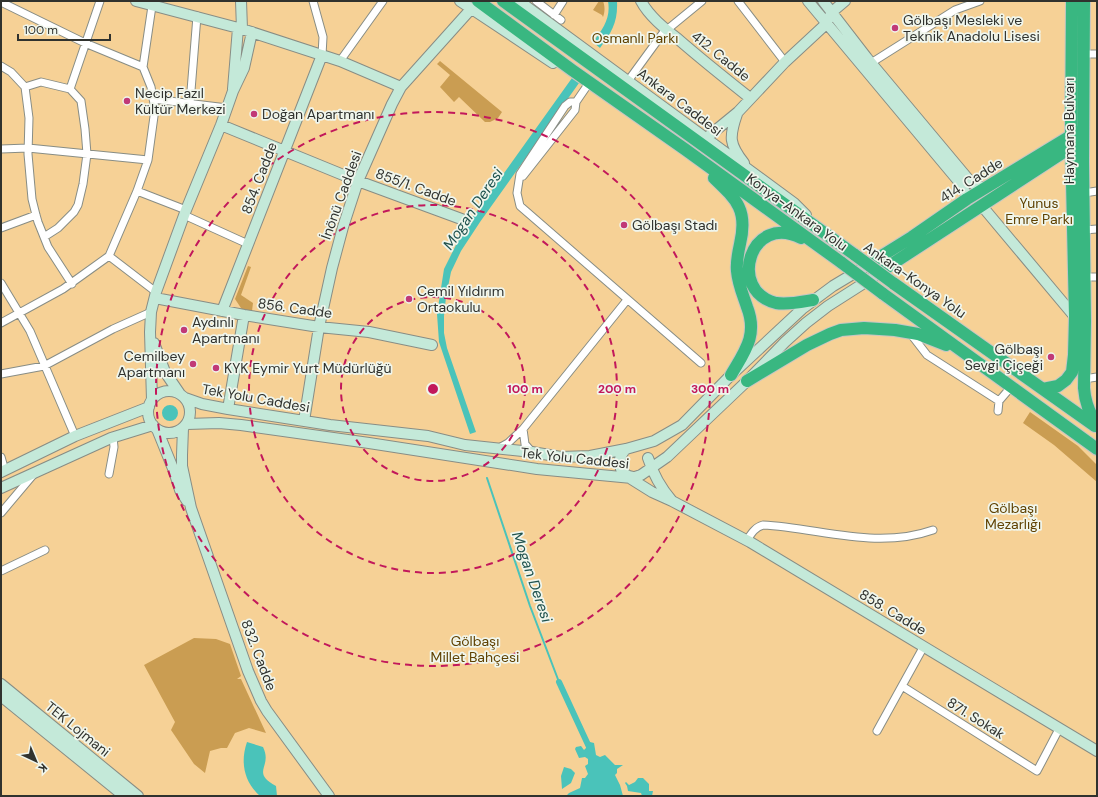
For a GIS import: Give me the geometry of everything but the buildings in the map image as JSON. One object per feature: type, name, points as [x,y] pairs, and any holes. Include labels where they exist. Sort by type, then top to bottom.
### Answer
[{"type":"highway","name":"Ankara-Konya Yolu","points":[[502,1],[819,230],[1097,426]]},
{"type":"highway","name":"Haymana Bulvarı","points":[[1072,1],[1072,142],[1084,396],[1088,410],[1097,426]]},
{"type":"highway","name":"Haymana Bulvarı","points":[[1043,389],[1058,386],[1066,380],[1072,372],[1080,319],[1084,277],[1084,1]]},
{"type":"highway","name":"Konya-Ankara Yolu","points":[[474,5],[572,70],[686,150],[1097,448]]},
{"type":"highway","name":"414. Cadde","points":[[886,268],[982,206],[1083,134]]},
{"type":"highway","name":"414. Cadde","points":[[875,260],[912,237],[984,188],[1072,142]]},
{"type":"highway","points":[[686,150],[733,197],[742,213],[743,222],[737,256],[737,274],[740,290],[748,307],[752,324],[750,342],[732,375]]},
{"type":"highway","points":[[813,300],[778,303],[766,299],[757,290],[751,280],[749,265],[755,247],[760,241],[772,234],[786,233],[795,235],[821,248]]},
{"type":"highway","points":[[747,382],[807,345],[830,334],[851,328],[876,328],[910,333],[923,336],[964,353]]},
{"type":"street","points":[[70,89],[100,1]]},
{"type":"street","points":[[136,1],[240,28],[340,61],[401,88]]},
{"type":"street","points":[[233,91],[233,74],[240,28],[241,1]]},
{"type":"street","points":[[313,1],[323,37],[322,55]]},
{"type":"street","points":[[340,61],[383,1]]},
{"type":"street","points":[[460,1],[474,5]]},
{"type":"street","name":"Ankara Caddesi","points":[[519,1],[794,203],[819,230]]},
{"type":"street","points":[[536,1],[561,20]]},
{"type":"street","points":[[554,15],[563,1]]},
{"type":"street","name":"412. Cadde","points":[[641,1],[650,14],[702,60],[750,98]]},
{"type":"street","points":[[628,81],[667,29],[702,1]]},
{"type":"street","points":[[738,1],[785,62]]},
{"type":"street","points":[[808,1],[960,184],[967,199]]},
{"type":"street","points":[[823,1],[872,63],[969,180],[975,185],[984,188]]},
{"type":"street","points":[[705,139],[738,112],[785,62],[826,24],[832,12],[845,1]]},
{"type":"street","points":[[872,63],[955,10],[980,1]]},
{"type":"street","points":[[1,2],[86,43],[143,67]]},
{"type":"street","name":"İnönü Caddesi","points":[[304,421],[319,327],[338,245],[358,181],[392,104],[401,88],[474,5]]},
{"type":"street","points":[[1,323],[20,314],[72,284],[109,256],[137,191],[148,160],[155,109],[151,87],[143,67],[152,6]]},
{"type":"street","points":[[190,103],[197,16]]},
{"type":"street","points":[[150,332],[168,377],[183,396],[190,408],[191,414],[185,426],[173,433],[167,433],[155,427],[150,420],[150,332],[151,312],[185,212],[226,108],[244,68],[252,32]]},
{"type":"street","points":[[1084,54],[1097,54]]},
{"type":"street","name":"854. Cadde","points":[[222,311],[322,55]]},
{"type":"street","points":[[1,66],[10,72],[25,87],[29,118],[28,148],[32,199],[36,215],[48,247],[72,284]]},
{"type":"street","points":[[25,87],[41,82],[70,89],[81,101],[87,154],[83,184],[78,205],[70,217],[44,237]]},
{"type":"street","points":[[589,83],[576,102],[575,110],[520,179],[517,188],[520,206],[701,363]]},
{"type":"street","points":[[153,99],[226,108]]},
{"type":"street","points":[[738,112],[731,131],[732,143],[738,156],[750,171]]},
{"type":"street","name":"855/1. Cadde","points":[[220,125],[358,181],[464,220]]},
{"type":"street","points":[[1,149],[28,148],[148,160]]},
{"type":"street","points":[[137,191],[185,212],[248,244]]},
{"type":"street","points":[[1084,193],[1097,191]]},
{"type":"street","points":[[982,206],[1080,319]]},
{"type":"street","points":[[1,228],[36,215]]},
{"type":"street","points":[[1084,230],[1097,229]]},
{"type":"street","points":[[109,256],[156,295]]},
{"type":"street","name":"Tek Yolu Caddesi","points":[[183,396],[202,404],[228,409],[304,421],[428,436],[465,445],[532,452],[560,457],[594,456],[629,449],[654,441],[675,429],[784,325],[813,300],[875,260]]},
{"type":"street","points":[[637,474],[648,465],[648,458],[642,450],[629,449],[622,455],[619,462],[621,469],[637,474],[667,457],[747,382],[785,342],[806,323],[828,306],[886,268]]},
{"type":"street","points":[[1084,277],[1097,277]]},
{"type":"street","points":[[1,283],[30,331],[75,436]]},
{"type":"street","name":"856. Cadde","points":[[156,295],[244,315],[319,327],[369,332],[432,345]]},
{"type":"street","points":[[499,448],[508,443],[524,429],[627,300]]},
{"type":"street","points":[[1,374],[44,366],[113,329],[151,312]]},
{"type":"street","points":[[228,409],[244,315]]},
{"type":"street","points":[[910,333],[927,355],[999,400]]},
{"type":"street","points":[[1084,379],[1097,377]]},
{"type":"street","points":[[998,411],[999,400],[1011,387]]},
{"type":"street","points":[[1,458],[3,472],[75,436],[150,404],[157,395],[168,391],[183,396]]},
{"type":"street","name":"Tek Yolu Caddesi","points":[[185,426],[219,423],[241,425],[369,443],[537,470],[637,474]]},
{"type":"street","name":"832. Cadde","points":[[185,426],[182,466],[191,508],[248,671],[261,700],[280,729],[330,796]]},
{"type":"street","points":[[1,488],[113,437],[155,427]]},
{"type":"street","name":"832. Cadde","points":[[155,427],[174,471],[180,490],[191,508]]},
{"type":"street","points":[[524,429],[525,444],[532,452]]},
{"type":"street","points":[[109,474],[114,447],[113,437]]},
{"type":"street","points":[[1,513],[35,473]]},
{"type":"street","name":"858. Cadde","points":[[637,474],[652,492],[747,540],[1097,751]]},
{"type":"street","name":"858. Cadde","points":[[637,474],[662,488],[672,501]]},
{"type":"street","points":[[747,540],[754,529],[763,525],[858,538],[917,536],[933,530]]},
{"type":"street","points":[[1,570],[45,550]]},
{"type":"street","points":[[877,731],[924,646]]},
{"type":"street","name":"TEK Lojmani","points":[[1,684],[138,796]]},
{"type":"street","name":"871. Sokak","points":[[902,686],[1037,771],[1059,729]]},
{"type":"street","name":"TEK Lojmani","points":[[1,696],[124,796]]},
{"type":"green space","points":[[1,1],[1097,1],[1097,796],[1,796]]},
{"type":"shaded area","points":[[599,1],[603,1],[604,3],[603,17],[593,10]]},
{"type":"shaded area","points":[[440,61],[502,112],[498,118],[490,122],[485,122],[459,97],[454,102],[440,87],[450,75],[437,64]]},
{"type":"shaded area","points":[[248,266],[251,267],[241,295],[253,303],[252,311],[243,311],[235,299]]},
{"type":"shaded area","points":[[1030,412],[1078,446],[1097,465],[1097,482],[1054,445],[1023,423]]},
{"type":"shaded area","points":[[194,638],[216,639],[230,644],[241,676],[237,679],[241,679],[266,733],[249,728],[235,733],[227,748],[210,751],[205,773],[194,764],[171,730],[175,722],[144,665]]},
{"type":"water","points":[[608,1],[617,1],[615,21],[611,32],[600,48],[593,42],[603,28],[607,18],[609,7]]},
{"type":"water","points":[[572,78],[579,83],[480,222],[461,251],[451,272],[446,297],[444,333],[447,348],[476,432],[470,434],[439,342],[437,314],[444,269],[464,229]]},
{"type":"water","points":[[167,405],[173,405],[178,410],[176,419],[173,421],[167,421],[162,416],[162,410]]},
{"type":"water","points":[[247,742],[263,747],[266,760],[263,773],[264,777],[276,786],[277,796],[260,796],[250,784],[244,764]]},
{"type":"water","points":[[586,742],[594,743],[596,755],[600,757],[605,755],[615,765],[623,765],[617,769],[617,773],[615,775],[623,796],[566,796],[580,788],[582,778],[585,778],[588,774],[585,766],[588,764],[588,759],[585,757],[579,758],[575,749],[576,747],[581,746],[584,750],[586,748]]},
{"type":"water","points":[[564,767],[571,769],[575,773],[571,783],[562,789],[561,776]]},
{"type":"water","points":[[638,778],[643,778],[649,784],[649,791],[653,791],[652,796],[642,796],[641,793],[628,791],[625,783],[626,782],[629,785],[635,782]]},
{"type":"waterway","name":"Mogan Deresi","points":[[487,478],[530,606],[559,682]]},
{"type":"waterway","points":[[559,682],[590,749]]},
{"type":"place","name":"Gölbaşı Mesleki ve Teknik Anadolu Lisesi","points":[[895,28]]},
{"type":"place","name":"Necip Fazıl Kültür Merkezi","points":[[127,101]]},
{"type":"place","name":"Doğan Apartmanı","points":[[254,114]]},
{"type":"place","name":"Gölbaşı Stadı","points":[[624,225]]},
{"type":"place","name":"Cemil Yıldırım Ortaokulu","points":[[409,299]]},
{"type":"place","name":"Aydınlı Apartmanı","points":[[184,330]]},
{"type":"place","name":"Gölbaşı Sevgi Çiçeği","points":[[1051,357]]},
{"type":"place","name":"Cemilbey Apartmanı","points":[[193,364]]},
{"type":"place","name":"KYK Eymir Yurt Müdürlüğü","points":[[216,368]]},
{"type":"park label","name":"Osmanlı Parkı","points":[[635,38]]},
{"type":"park label","name":"Yunus Emre Parkı","points":[[1039,212]]},
{"type":"park label","name":"Gölbaşı Mezarlığı","points":[[1013,516]]},
{"type":"park label","name":"Gölbaşı Millet Bahçesi","points":[[475,650]]}]
